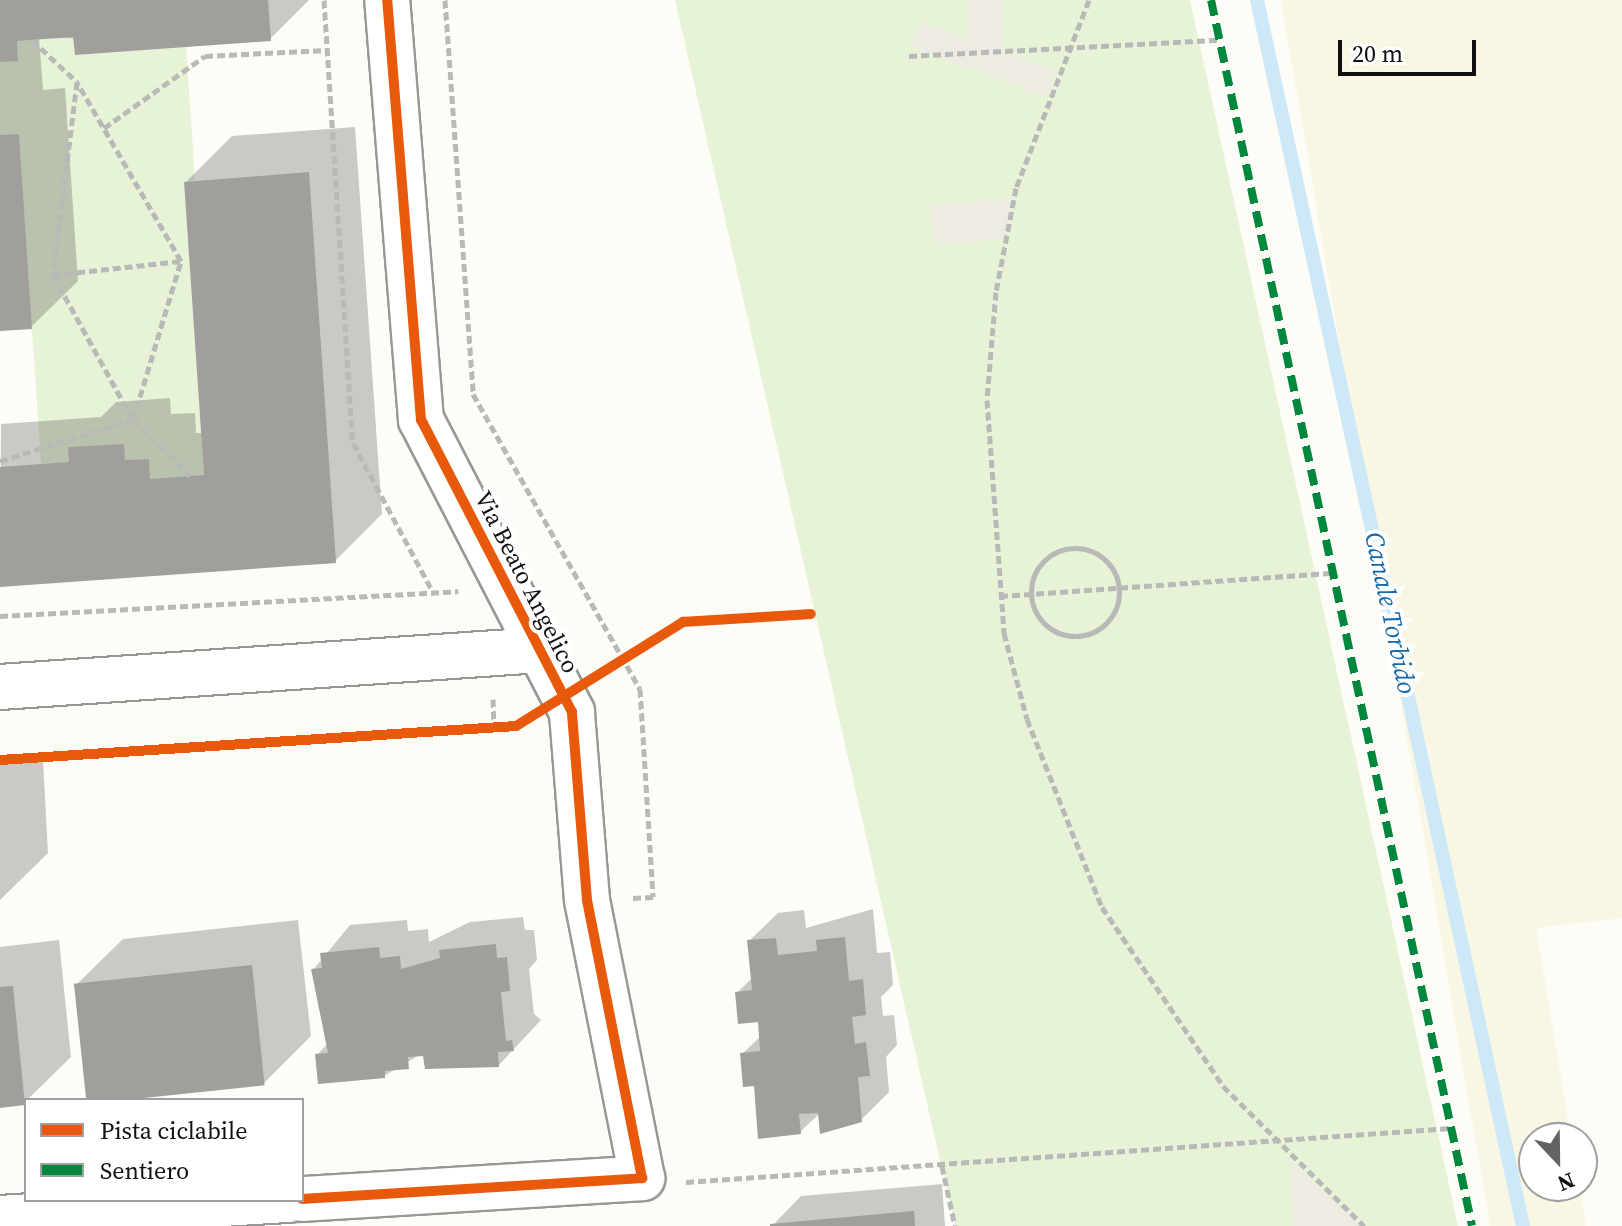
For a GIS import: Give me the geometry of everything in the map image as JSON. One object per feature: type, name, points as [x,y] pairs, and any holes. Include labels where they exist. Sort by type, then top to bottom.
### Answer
[{"type":"street","name":"Via Beato Angelico","points":[[387,0],[421,420],[572,712],[587,900],[642,1178]]},
{"type":"street","name":"Via Beato Angelico","points":[[0,687],[540,650]]},
{"type":"street","points":[[304,1199],[642,1178]]},
{"type":"street","points":[[0,1218],[256,1202]]},
{"type":"path","points":[[324,0],[353,443],[433,592]]},
{"type":"path","points":[[445,0],[473,394],[640,689],[653,897],[587,900]]},
{"type":"path","points":[[1089,0],[1066,49],[1016,188],[996,292],[987,400],[1000,596],[1027,719],[1102,907],[1223,1086],[1275,1142],[1364,1226]]},
{"type":"path","points":[[32,40],[77,82],[181,261],[133,420]]},
{"type":"path","points":[[909,56],[1219,40]]},
{"type":"path","points":[[104,128],[205,56],[327,50]]},
{"type":"path","points":[[77,82],[53,275],[133,420],[190,476]]},
{"type":"path","points":[[53,275],[181,261]]},
{"type":"path","points":[[0,461],[133,420]]},
{"type":"path","points":[[1072,547],[1104,558],[1119,588],[1104,626],[1078,636],[1051,629],[1031,594],[1042,562],[1072,547]]},
{"type":"path","points":[[1000,596],[1333,573]]},
{"type":"path","points":[[0,616],[464,591],[466,635],[492,675],[494,728]]},
{"type":"path","points":[[478,729],[516,726],[635,652]]},
{"type":"path","points":[[642,1178],[672,1183],[1451,1128]]},
{"type":"path","points":[[942,1166],[955,1226]]},
{"type":"shaded area","points":[[968,0],[1003,0],[1003,53],[968,53]]},
{"type":"shaded area","points":[[1281,0],[1622,0],[1622,918],[1536,928],[1568,1122],[1518,1122],[1518,1202],[1582,1202],[1586,1226],[1490,1226]]},
{"type":"shaded area","points":[[920,21],[1056,71],[1047,96],[911,47]]},
{"type":"shaded area","points":[[1014,198],[1006,239],[934,244],[931,205]]},
{"type":"shaded area","points":[[1288,1156],[1301,1170],[1364,1226],[1294,1226]]},
{"type":"green space","points":[[675,0],[1190,0],[1458,1226],[955,1226]]},
{"type":"green space","points":[[73,37],[75,55],[186,47],[195,180],[184,182],[204,475],[150,479],[149,459],[125,460],[123,444],[68,447],[69,462],[41,464],[19,135],[0,135],[0,62],[18,61],[17,41]]},
{"type":"building","points":[[0,0],[268,0],[271,41],[75,55],[73,37],[17,41],[18,61],[0,62]]},
{"type":"building","points":[[19,134],[32,329],[0,331],[0,135]]},
{"type":"building","points":[[309,172],[336,563],[0,587],[0,467],[69,462],[68,447],[124,444],[125,460],[149,459],[150,479],[204,475],[184,182]]},
{"type":"building","points":[[845,937],[849,981],[863,979],[866,1015],[852,1017],[855,1044],[866,1042],[870,1076],[858,1077],[862,1122],[820,1134],[818,1113],[799,1114],[801,1134],[758,1139],[754,1086],[743,1087],[740,1053],[760,1051],[758,1022],[738,1024],[735,992],[752,990],[747,940],[776,938],[778,955],[817,951],[816,940]]},
{"type":"building","points":[[496,944],[497,958],[507,957],[510,991],[501,992],[506,1041],[512,1040],[514,1051],[498,1052],[499,1067],[425,1069],[423,1056],[408,1057],[409,1069],[385,1071],[385,1078],[318,1084],[315,1054],[328,1053],[311,969],[322,968],[320,953],[379,947],[380,958],[400,956],[401,969],[440,958],[439,950]]},
{"type":"building","points":[[252,965],[265,1085],[144,1098],[86,1098],[74,984]]},
{"type":"building","points":[[13,986],[24,1098],[24,1105],[0,1108],[0,987]]},
{"type":"building","points":[[914,1211],[915,1226],[770,1226],[770,1224]]},
{"type":"waterway","name":"Canale Torbido","points":[[1257,0],[1523,1226]]},
{"type":"marked path","points":[[1211,0],[1472,1226]]},
{"type":"cycle path","points":[[304,1199],[642,1178],[587,900],[572,712],[421,420],[387,0]]},
{"type":"cycle path","points":[[0,760],[516,726],[683,622],[811,614]]}]
